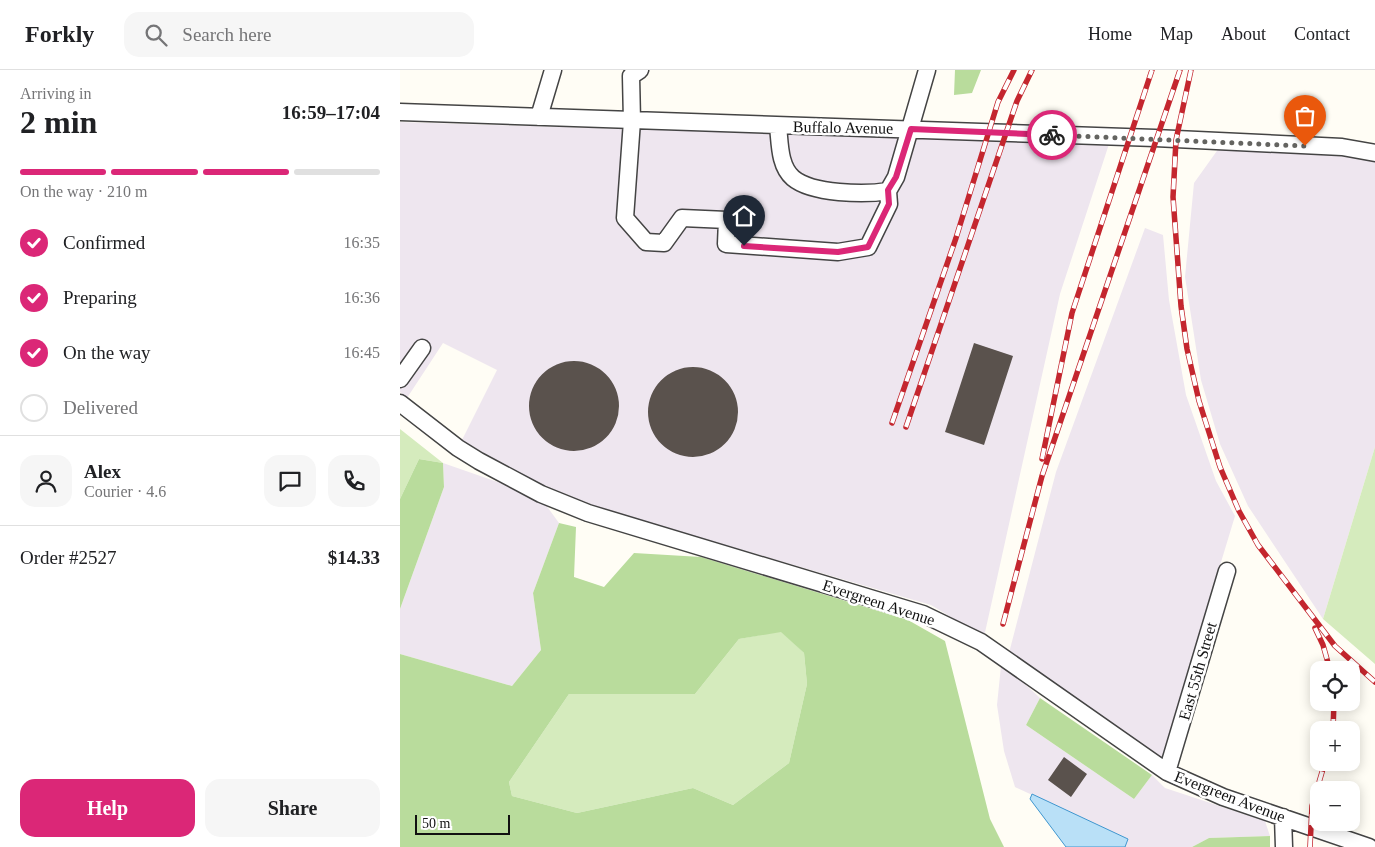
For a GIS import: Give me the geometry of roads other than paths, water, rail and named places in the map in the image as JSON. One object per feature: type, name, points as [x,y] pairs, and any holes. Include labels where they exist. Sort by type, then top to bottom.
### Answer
[{"type":"street","points":[[539,118],[553,70]]},
{"type":"street","points":[[640,70],[631,76],[632,121],[624,218],[646,242],[664,243],[682,218],[708,219],[726,220],[726,244],[838,252],[868,247],[889,204],[888,190],[896,177],[927,70]]},
{"type":"street","name":"Buffalo Avenue","points":[[400,112],[911,129],[1342,147],[1375,153]]},
{"type":"street","points":[[778,126],[781,156],[793,178],[818,189],[872,193],[888,190]]},
{"type":"street","points":[[400,379],[422,348]]},
{"type":"street","name":"Evergreen Avenue","points":[[400,403],[458,448],[541,494],[588,512],[923,614],[957,629],[998,653],[1070,706],[1168,772],[1223,797],[1369,847]]},
{"type":"street","name":"East 55th Street","points":[[1168,772],[1227,571]]},
{"type":"street","points":[[1283,817],[1284,847]]},
{"type":"water","points":[[1032,794],[1128,839],[1125,847],[1066,847],[1030,799]]},
{"type":"railway","points":[[892,423],[956,238],[998,102],[1014,70]]},
{"type":"railway","points":[[906,427],[1017,101],[1032,70]]},
{"type":"railway","points":[[1042,459],[1072,313],[1152,70]]},
{"type":"railway","points":[[1003,624],[1042,476],[1180,70]]},
{"type":"railway","points":[[1191,70],[1176,140],[1173,197],[1181,306],[1187,349],[1199,401],[1220,467],[1239,511],[1258,545],[1335,646],[1375,682]]},
{"type":"railway","points":[[1315,628],[1327,661]]},
{"type":"railway","points":[[1333,721],[1334,711]]},
{"type":"railway","points":[[1310,847],[1312,806],[1322,771]]}]
